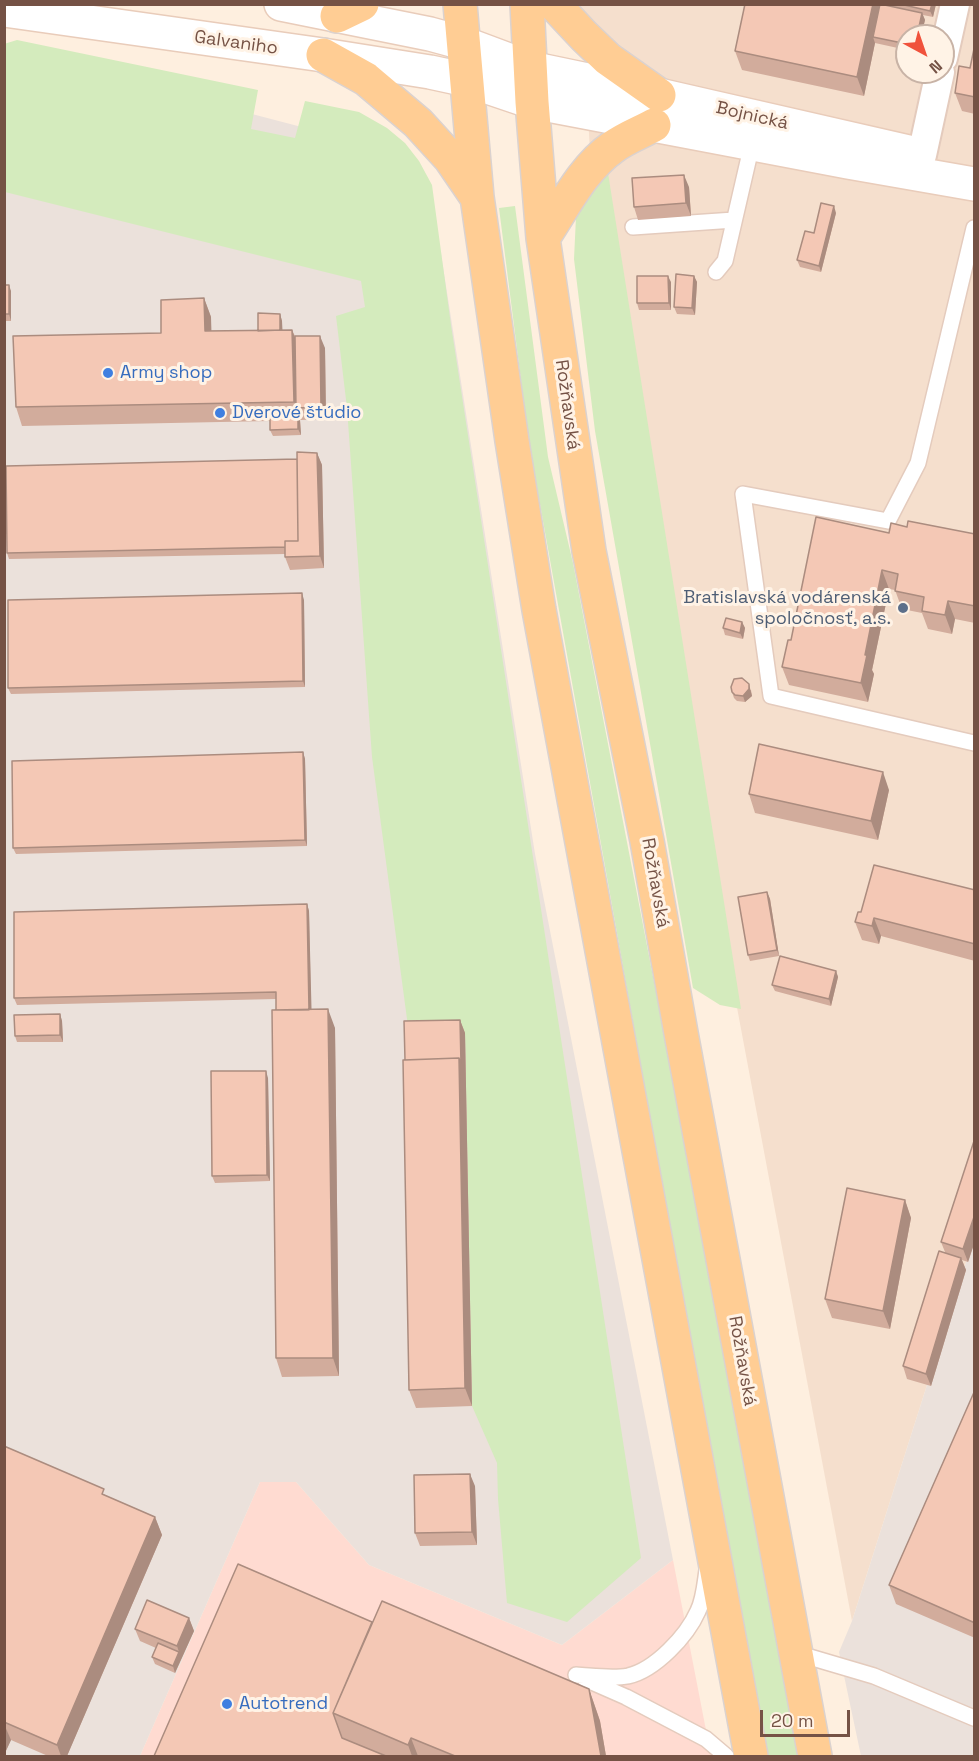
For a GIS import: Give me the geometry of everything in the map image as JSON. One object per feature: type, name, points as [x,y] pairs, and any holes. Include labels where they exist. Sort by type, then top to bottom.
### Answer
[{"type":"main road","points":[[281,4],[350,10],[463,43]]},
{"type":"main road","points":[[460,4],[477,197],[539,610],[751,1756]]},
{"type":"main road","name":"Rožňavská","points":[[526,4],[543,238],[589,551],[647,841],[815,1756]]},
{"type":"main road","points":[[543,238],[584,176],[656,110],[554,4]]},
{"type":"main road","name":"Galvaniho","points":[[4,10],[430,72],[467,80],[532,102]]},
{"type":"main road","name":"Bojnická","points":[[463,43],[752,144],[975,184]]},
{"type":"main road","points":[[323,55],[366,79],[418,123],[450,158],[477,197]]},
{"type":"main road","name":"Bojnická","points":[[532,102],[656,110],[975,165]]},
{"type":"street","points":[[951,24],[955,4]]},
{"type":"street","points":[[922,155],[937,84]]},
{"type":"lane","points":[[716,273],[725,261],[752,144]]},
{"type":"lane","points":[[633,227],[734,220]]},
{"type":"lane","points":[[975,228],[918,463],[888,521],[743,494],[771,696],[975,743]]},
{"type":"lane","points":[[712,1546],[699,1610],[673,1647],[640,1672],[629,1676],[576,1675],[626,1697],[706,1739],[726,1756]]},
{"type":"lane","points":[[796,1653],[874,1676],[975,1718]]},
{"type":"shaded area","points":[[580,5],[974,5],[974,1237],[852,1621],[595,250],[584,37]]},
{"type":"shaded area","points":[[4,49],[355,141],[441,254],[535,854],[673,1560],[562,1645],[369,1565],[296,1482],[260,1482],[140,1756],[5,1756]]},
{"type":"shaded area","points":[[974,1237],[974,1756],[861,1756],[839,1652],[852,1621]]},
{"type":"shaded area","points":[[260,1482],[296,1482],[369,1565],[562,1645],[673,1560],[711,1756],[140,1756]]},
{"type":"green space","points":[[17,40],[258,90],[251,129],[295,138],[305,101],[359,112],[387,128],[405,143],[419,161],[432,185],[451,325],[641,1558],[567,1622],[507,1603],[497,1463],[472,1406],[465,1033],[409,1034],[372,757],[347,408],[336,316],[365,307],[361,281],[5,192],[4,44]]},
{"type":"green space","points":[[608,173],[741,1009],[720,1005],[693,988],[595,431],[574,259],[576,217],[585,194]]},
{"type":"green space","points":[[515,206],[548,457],[573,563],[801,1756],[768,1756],[689,1334],[529,443],[499,208]]},
{"type":"building","points":[[745,4],[873,4],[857,77],[735,51]]},
{"type":"building","points":[[880,4],[922,13],[920,24],[895,24],[895,42],[873,37]]},
{"type":"building","points":[[900,4],[932,4],[930,11]]},
{"type":"building","points":[[975,44],[975,97],[955,93],[959,66],[970,68]]},
{"type":"building","points":[[684,175],[686,203],[634,207],[632,178]]},
{"type":"building","points":[[821,203],[834,206],[819,266],[797,260],[805,231],[814,233]]},
{"type":"building","points":[[676,274],[694,276],[692,308],[674,307]]},
{"type":"building","points":[[637,276],[668,276],[669,303],[637,303]]},
{"type":"building","points":[[4,285],[9,285],[9,314],[4,314]]},
{"type":"building","points":[[204,298],[205,331],[292,330],[294,402],[16,407],[13,336],[161,333],[161,300]]},
{"type":"building","points":[[258,313],[280,314],[280,330],[258,331]]},
{"type":"building","points":[[295,336],[320,336],[321,407],[296,408]]},
{"type":"building","points":[[270,414],[298,414],[298,429],[270,430]]},
{"type":"building","points":[[297,452],[317,453],[320,556],[285,557],[285,541],[298,541]]},
{"type":"building","points":[[297,459],[298,541],[285,541],[285,547],[7,553],[6,466]]},
{"type":"building","points":[[816,517],[889,533],[891,523],[907,527],[908,521],[975,534],[975,606],[948,601],[945,615],[922,611],[924,597],[895,591],[898,574],[882,570],[861,683],[782,667],[788,640],[791,640]]},
{"type":"building","points":[[302,593],[303,681],[8,688],[8,600]]},
{"type":"building","points":[[726,618],[742,622],[740,633],[723,628]]},
{"type":"building","points":[[742,678],[749,684],[749,689],[743,696],[735,695],[731,687],[734,679]]},
{"type":"building","points":[[759,744],[883,772],[871,821],[749,794]]},
{"type":"building","points":[[303,752],[305,840],[13,848],[12,761]]},
{"type":"building","points":[[874,865],[975,890],[975,944],[874,918],[872,926],[855,922],[858,912],[861,912]]},
{"type":"building","points":[[767,892],[777,950],[748,955],[738,897]]},
{"type":"building","points":[[307,904],[309,1010],[276,1010],[276,992],[14,998],[14,912]]},
{"type":"building","points":[[780,956],[836,971],[829,999],[772,985]]},
{"type":"building","points":[[328,1009],[333,1358],[276,1358],[272,1010]]},
{"type":"building","points":[[60,1014],[60,1035],[15,1036],[14,1015]]},
{"type":"building","points":[[460,1020],[461,1064],[459,1058],[405,1060],[404,1021]]},
{"type":"building","points":[[459,1058],[465,1388],[409,1390],[403,1060]]},
{"type":"building","points":[[211,1071],[266,1071],[267,1175],[212,1176]]},
{"type":"building","points":[[974,1141],[975,1214],[963,1249],[941,1242]]},
{"type":"building","points":[[847,1188],[905,1200],[883,1311],[825,1299]]},
{"type":"building","points":[[939,1251],[961,1258],[926,1374],[903,1366]]},
{"type":"building","points":[[975,1390],[975,1623],[889,1585]]},
{"type":"building","points":[[4,1446],[104,1489],[102,1494],[155,1517],[57,1745],[4,1722]]},
{"type":"building","points":[[470,1474],[472,1532],[415,1533],[414,1475]]},
{"type":"building","points":[[238,1564],[372,1622],[333,1713],[342,1738],[386,1756],[154,1756]]},
{"type":"building","points":[[147,1600],[189,1618],[177,1646],[135,1629]]},
{"type":"building","points":[[382,1601],[589,1689],[601,1756],[455,1756],[411,1738],[408,1745],[333,1713]]},
{"type":"building","points":[[158,1643],[179,1652],[173,1666],[152,1657]]},
{"type":"place","name":"Army shop","points":[[108,373]]},
{"type":"place","name":"Dverové štúdio","points":[[220,413]]},
{"type":"place","name":"Bratislavská vodárenská spoločnosť, a.s.","points":[[903,608]]},
{"type":"place","name":"Autotrend","points":[[227,1704]]}]
